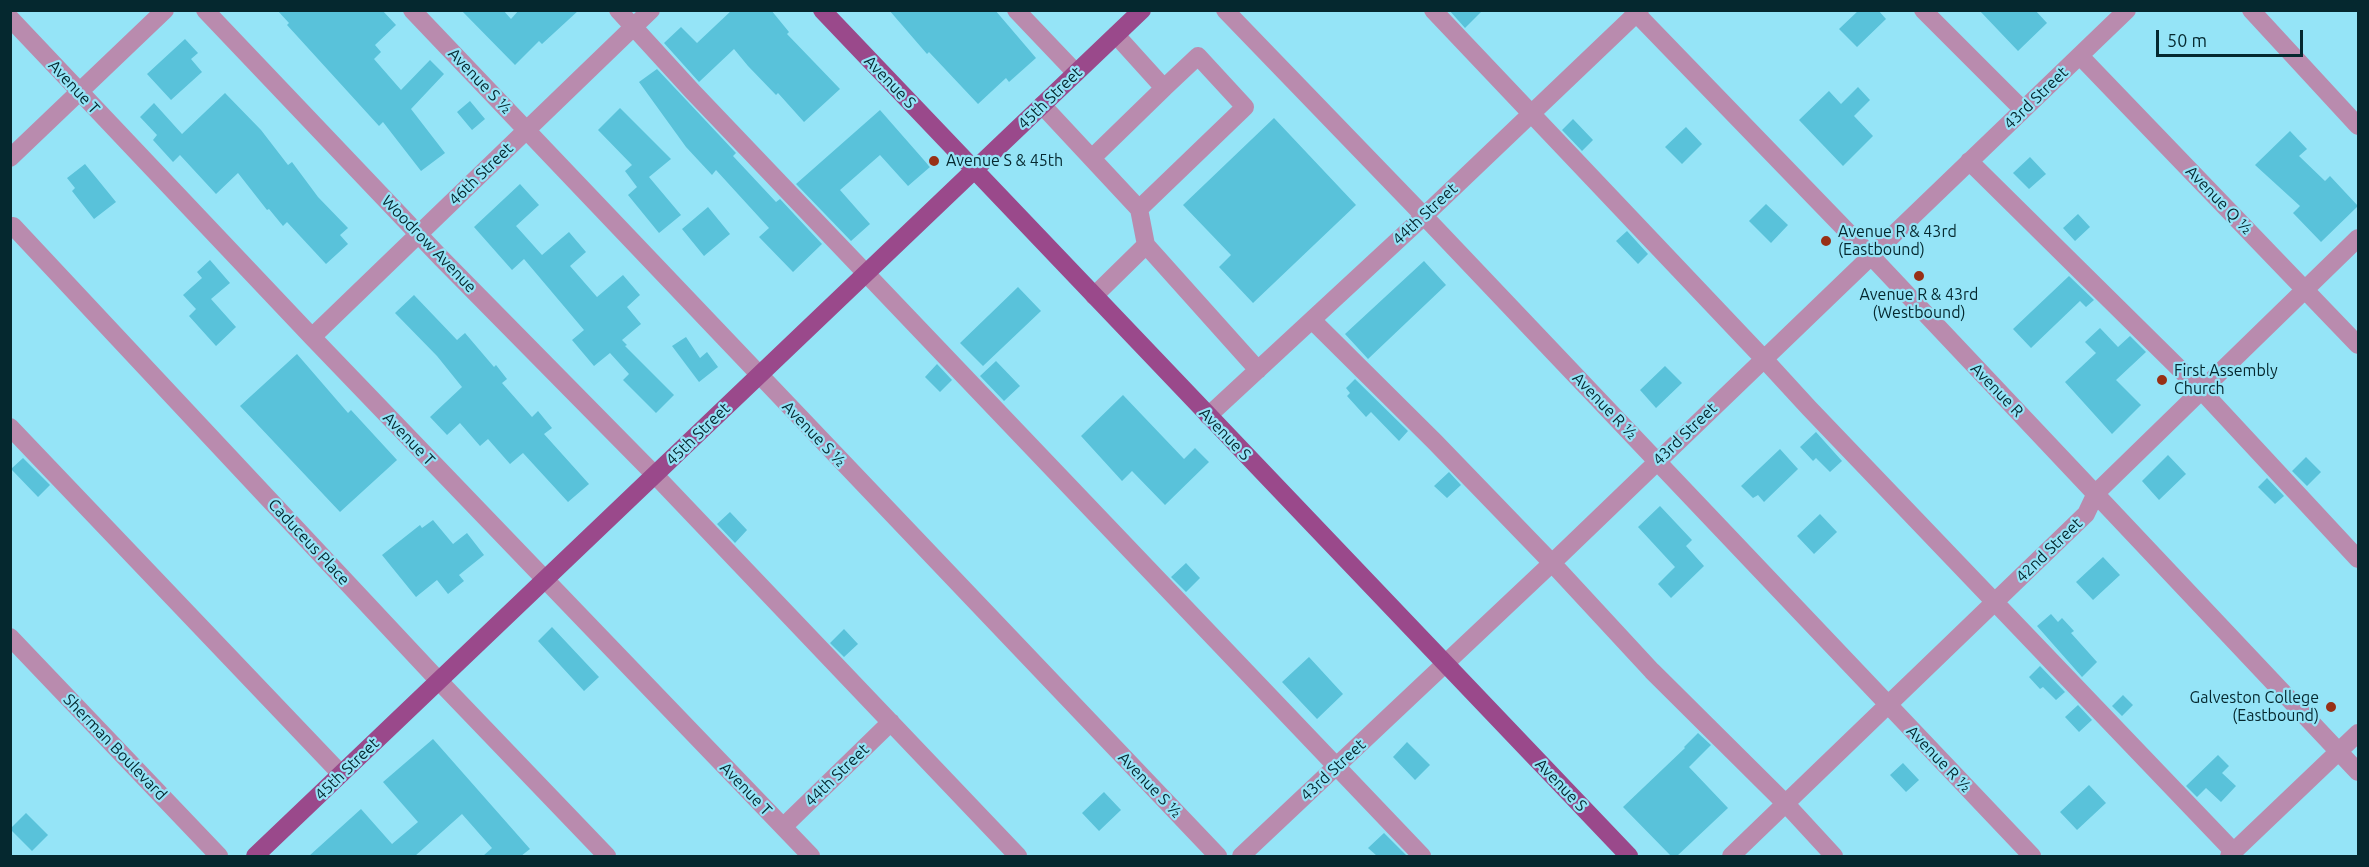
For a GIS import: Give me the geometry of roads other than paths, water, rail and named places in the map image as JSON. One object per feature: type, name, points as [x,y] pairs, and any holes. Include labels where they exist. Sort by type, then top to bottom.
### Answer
[{"type":"main road","name":"Avenue S","points":[[822,10],[1629,856]]},
{"type":"main road","name":"45th Street","points":[[255,856],[1142,10]]},
{"type":"street","points":[[10,158],[165,10]]},
{"type":"street","name":"Woodrow Avenue","points":[[205,10],[418,234],[655,475],[1018,856]]},
{"type":"street","name":"Avenue S ½","points":[[412,10],[1218,856]]},
{"type":"street","points":[[618,10],[1422,856]]},
{"type":"street","name":"46th Street","points":[[312,337],[651,10]]},
{"type":"street","points":[[1016,10],[1076,73]]},
{"type":"street","name":"Avenue R ½","points":[[1225,10],[1657,460],[2032,856]]},
{"type":"street","points":[[1433,10],[2231,854],[2358,733]]},
{"type":"street","points":[[1923,10],[2023,110]]},
{"type":"street","name":"43rd Street","points":[[1241,856],[1552,563],[2127,10]]},
{"type":"street","points":[[2252,10],[2358,126]]},
{"type":"street","name":"44th Street","points":[[1208,416],[1424,216],[1636,12]]},
{"type":"street","name":"Avenue R","points":[[1636,12],[1871,256],[2358,772]]},
{"type":"street","name":"Avenue T","points":[[10,18],[312,337],[811,856]]},
{"type":"street","points":[[1116,35],[1164,88]]},
{"type":"street","points":[[1092,158],[1198,56],[1245,107],[1139,209]]},
{"type":"street","name":"Avenue Q ½","points":[[2080,56],[2358,345]]},
{"type":"street","points":[[1042,105],[1139,209],[1146,245],[1258,370]]},
{"type":"street","points":[[1970,162],[2201,390],[2358,559]]},
{"type":"street","name":"Caduceus Place","points":[[13,226],[439,681],[607,856]]},
{"type":"street","name":"42nd Street","points":[[1731,856],[2086,514],[2096,494],[2358,238]]},
{"type":"street","points":[[1094,296],[1146,245]]},
{"type":"street","points":[[1311,320],[1435,442],[1552,563],[1652,672],[1834,856]]},
{"type":"street","points":[[10,427],[341,774]]},
{"type":"street","name":"Sherman Boulevard","points":[[10,637],[219,856]]},
{"type":"street","name":"44th Street","points":[[783,827],[891,722]]},
{"type":"place","name":"Avenue S & 45th","points":[[934,161]]},
{"type":"place","name":"Avenue R & 43rd (Eastbound)","points":[[1826,241]]},
{"type":"place","name":"Avenue R & 43rd (Westbound)","points":[[1919,276]]},
{"type":"place","name":"First Assembly Church","points":[[2162,380]]},
{"type":"place","name":"Galveston College (Eastbound)","points":[[2331,707]]}]
